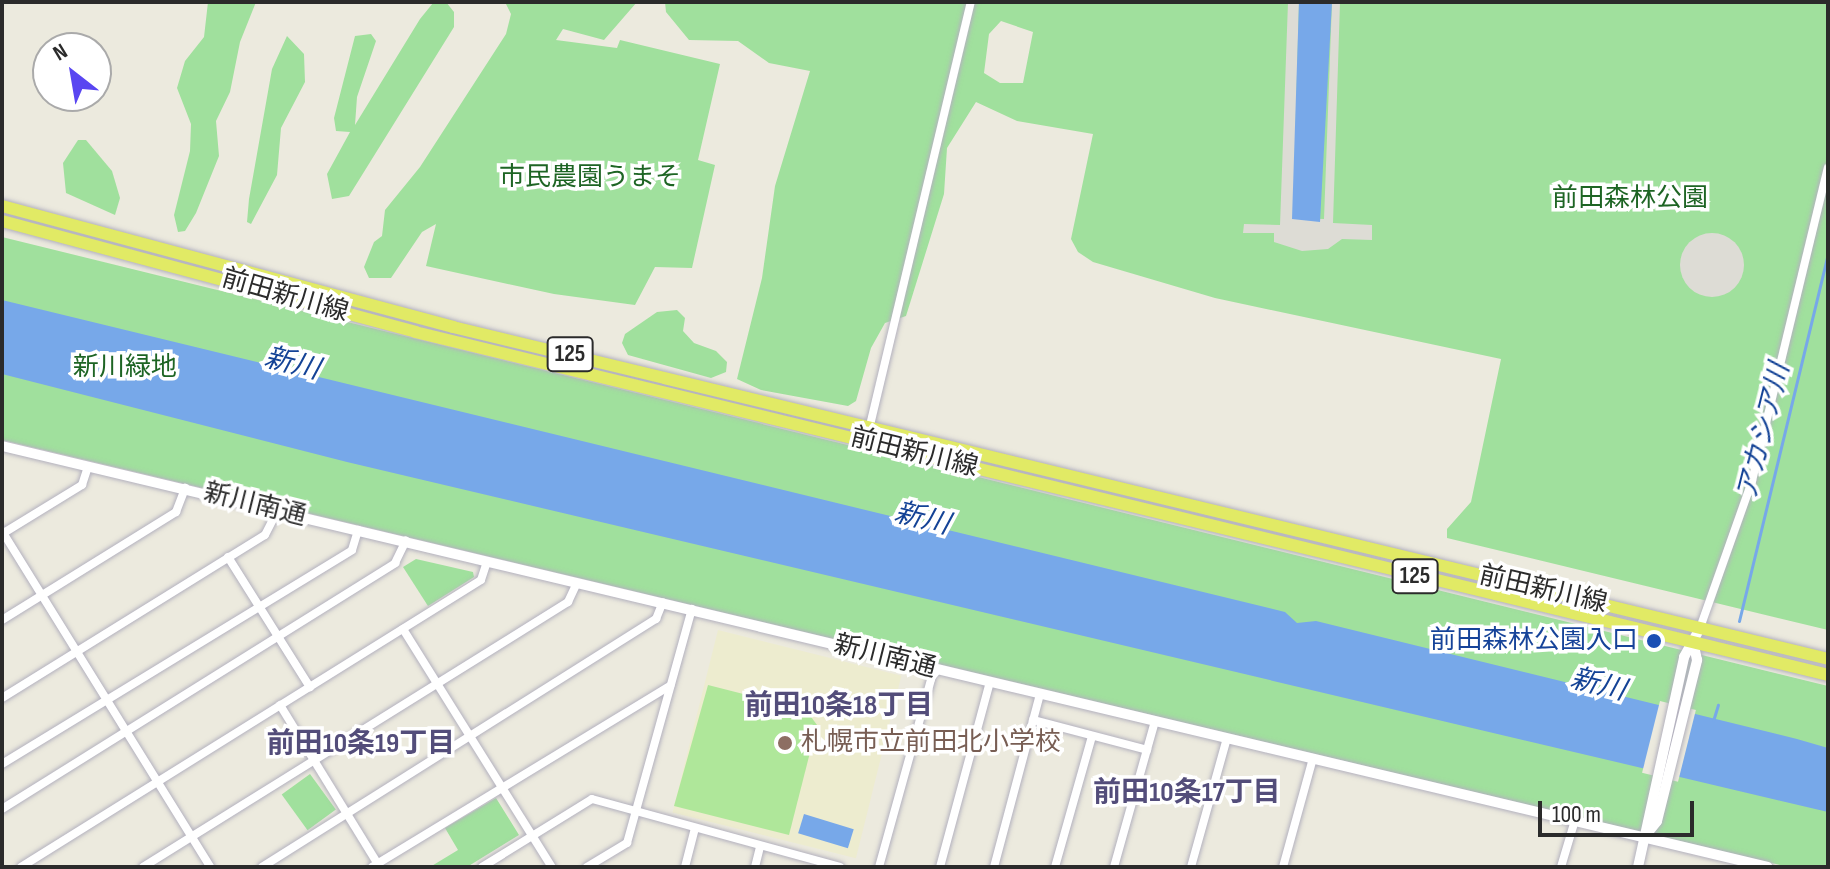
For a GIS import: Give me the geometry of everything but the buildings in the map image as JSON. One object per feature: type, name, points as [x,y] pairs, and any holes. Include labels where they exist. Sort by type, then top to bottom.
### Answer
[{"type":"main road","name":"前田新川線","points":[[2,206],[453,327],[1828,659]]},
{"type":"main road","name":"前田新川線","points":[[2,221],[415,332],[1694,646],[1828,675]]},
{"type":"street","points":[[866,442],[971,2]]},
{"type":"street","points":[[1638,867],[1645,836],[1645,818],[1684,657],[1694,646],[1752,481],[1828,168]]},
{"type":"street","name":"新川南通","points":[[2,446],[1768,867]]},
{"type":"street","points":[[88,467],[82,485],[3,533],[210,867]]},
{"type":"street","points":[[2,620],[176,512],[185,488]]},
{"type":"street","points":[[2,698],[269,531],[277,511]]},
{"type":"street","points":[[2,764],[352,550],[358,530]]},
{"type":"street","points":[[2,809],[395,563],[406,540]]},
{"type":"street","points":[[228,557],[310,687]]},
{"type":"street","points":[[21,867],[481,580],[487,562]]},
{"type":"street","points":[[143,867],[568,602],[577,583]]},
{"type":"street","points":[[262,867],[656,619],[663,602]]},
{"type":"street","points":[[587,867],[627,843],[692,609]]},
{"type":"street","points":[[403,629],[552,867]]},
{"type":"street","points":[[1645,836],[1657,821],[1697,660],[1694,646]]},
{"type":"street","points":[[879,867],[934,669]]},
{"type":"street","points":[[940,867],[990,682]]},
{"type":"street","points":[[280,705],[376,866],[670,686]]},
{"type":"street","points":[[994,867],[1040,694]]},
{"type":"street","points":[[1033,720],[1147,750]]},
{"type":"street","points":[[1114,867],[1155,721]]},
{"type":"street","points":[[1055,867],[1092,736]]},
{"type":"street","points":[[1191,867],[1227,738]]},
{"type":"street","points":[[1283,867],[1313,758]]},
{"type":"street","points":[[482,867],[592,799],[823,865],[840,867]]},
{"type":"street","points":[[1561,867],[1575,820]]},
{"type":"street","points":[[685,867],[695,828]]},
{"type":"street","points":[[755,867],[760,847]]},
{"type":"shaded area","points":[[1288,2],[1299,2],[1293,218],[1324,219],[1332,2],[1340,2],[1333,223],[1372,225],[1372,240],[1342,239],[1328,249],[1302,251],[1274,242],[1274,233],[1243,233],[1244,224],[1280,225]]},
{"type":"shaded area","points":[[1712,233],[1730,239],[1738,247],[1744,265],[1738,283],[1730,291],[1712,297],[1694,291],[1686,283],[1680,265],[1686,247],[1694,239]]},
{"type":"shaded area","name":"札幌市立前田北小学校","points":[[718,630],[901,676],[856,858],[673,812]]},
{"type":"green space","points":[[208,2],[256,2],[240,42],[230,92],[216,121],[219,156],[196,213],[185,231],[178,232],[174,215],[190,151],[191,124],[177,88],[185,61],[204,37]]},
{"type":"green space","points":[[446,2],[454,12],[454,27],[349,196],[332,199],[327,174],[350,132],[336,131],[334,118],[355,36],[371,34],[376,41],[357,97],[355,125],[420,19],[433,3]]},
{"type":"green space","name":"市民農園うまそ","points":[[505,2],[637,2],[604,40],[563,29],[556,40],[617,48],[620,40],[720,64],[698,160],[715,165],[692,268],[655,267],[635,305],[554,294],[426,266],[436,224],[422,232],[391,278],[369,278],[364,267],[374,242],[382,236],[385,210],[420,167],[506,34],[511,14]]},
{"type":"green space","name":"前田森林公園","points":[[665,2],[1828,2],[1828,630],[1447,538],[1447,529],[1471,502],[1501,359],[1215,298],[1093,262],[1078,252],[1071,239],[1093,134],[1017,121],[976,102],[947,148],[944,194],[906,316],[885,323],[871,348],[856,401],[848,406],[761,390],[737,379],[762,278],[775,186],[810,71],[769,63],[738,41],[689,40],[666,12]],"holes":[[[1001,21],[1033,32],[1023,83],[1000,83],[984,73],[989,34]]]},
{"type":"green space","points":[[287,36],[304,54],[305,82],[281,128],[277,175],[251,224],[247,222],[249,199],[272,69]]},
{"type":"green space","points":[[78,140],[86,140],[112,171],[120,198],[115,215],[66,193],[63,163]]},
{"type":"green space","name":"新川緑地","points":[[2,237],[1828,686],[1828,867],[1788,867],[2,440]]},
{"type":"green space","points":[[677,310],[685,318],[683,331],[694,343],[716,351],[727,362],[726,372],[711,378],[628,355],[622,343],[625,334],[657,312]]},
{"type":"green space","points":[[416,559],[473,572],[474,577],[428,606],[403,567]]},
{"type":"green space","points":[[708,685],[806,710],[817,725],[789,835],[674,806]]},
{"type":"green space","points":[[310,774],[336,810],[308,830],[282,795]]},
{"type":"green space","points":[[496,798],[519,835],[467,867],[430,867],[458,850],[445,828]]},
{"type":"water","points":[[1299,2],[1332,2],[1320,222],[1292,219]]},
{"type":"water","points":[[2,300],[1285,612],[1297,623],[1316,621],[1797,739],[1828,748],[1828,812],[347,462],[2,374]]},
{"type":"water","points":[[804,814],[854,829],[848,848],[798,833]]},
{"type":"pier","points":[[1660,701],[1696,710],[1678,782],[1642,773]]},
{"type":"waterway","name":"アカシア川","points":[[1739,621],[1828,252]]},
{"type":"waterway","name":"アカシア川","points":[[1713,721],[1718,705]]},
{"type":"place","name":"前田森林公園入口","points":[[1654,641]]},
{"type":"place","name":"札幌市立前田北小学校","points":[[785,743]]},
{"type":"district","name":"前田10条18丁目","points":[[839,706]]},
{"type":"district","name":"前田10条19丁目","points":[[361,744]]},
{"type":"district","name":"前田10条17丁目","points":[[1187,793]]},
{"type":"water label","name":"新川","points":[[292,364]]},
{"type":"water label","name":"新川","points":[[922,519]]},
{"type":"water label","name":"新川","points":[[1598,685]]}]
